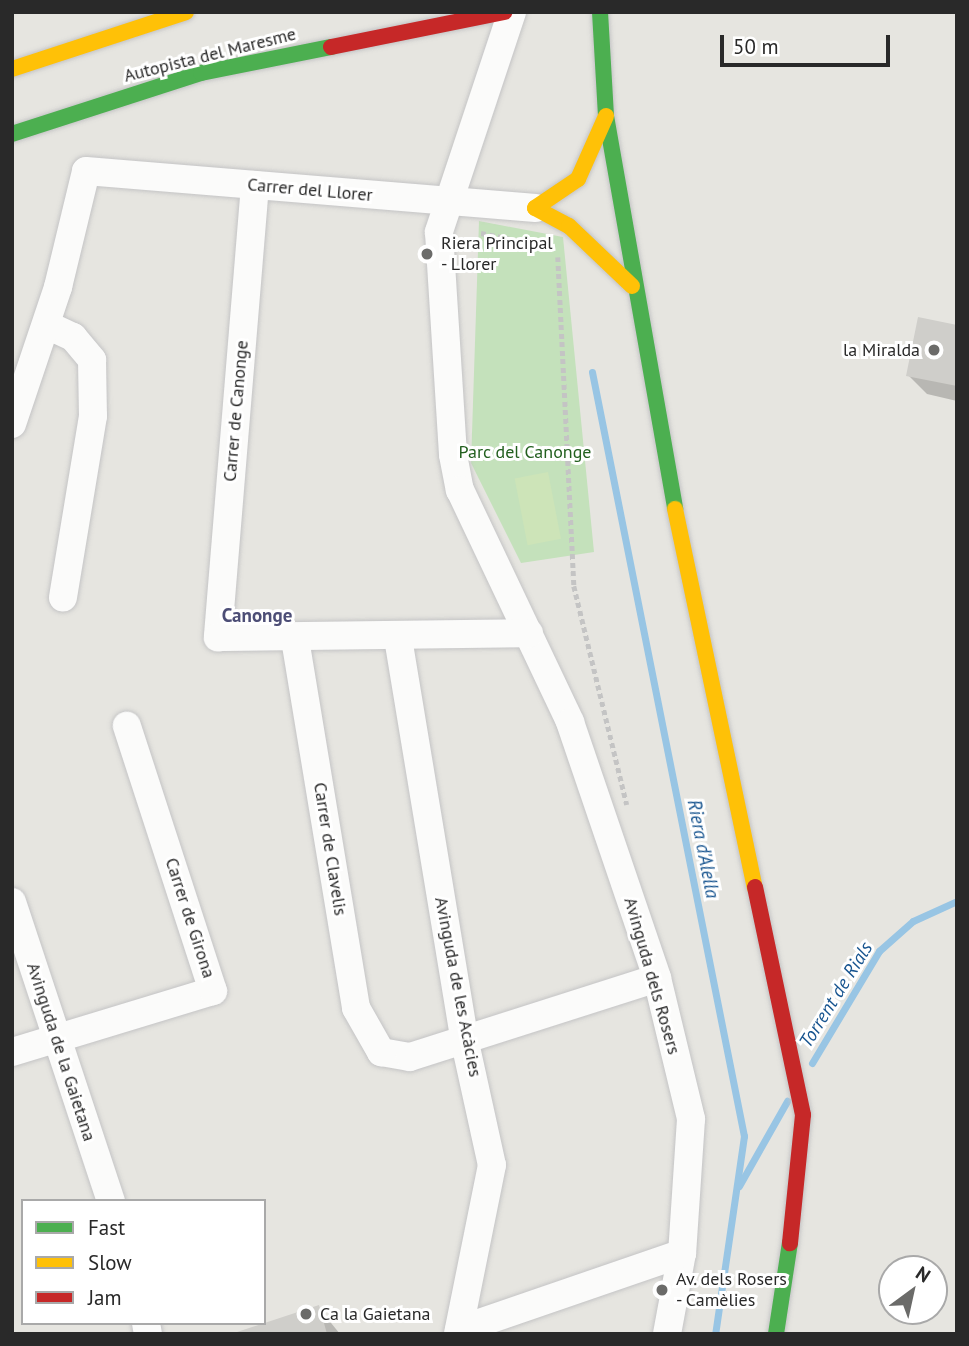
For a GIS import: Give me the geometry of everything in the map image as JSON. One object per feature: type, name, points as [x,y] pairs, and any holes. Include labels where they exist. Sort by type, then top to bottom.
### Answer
[{"type":"main road","points":[[12,69],[186,12]]},
{"type":"main road","name":"Autopista del Maresme","points":[[12,134],[201,73],[369,36],[504,12]]},
{"type":"main road","points":[[600,12],[608,212]]},
{"type":"main road","points":[[544,204],[579,179],[606,116]]},
{"type":"main road","points":[[544,204],[585,201]]},
{"type":"main road","points":[[544,204],[632,286]]},
{"type":"main road","points":[[569,226],[608,212]]},
{"type":"main road","points":[[608,212],[627,226],[632,286],[803,1115],[803,1161],[776,1334]]},
{"type":"street","name":"Avinguda dels Rosers","points":[[512,12],[445,202],[439,232],[453,455],[460,490],[570,722],[657,978],[691,1119],[682,1253],[667,1334]]},
{"type":"street","name":"Carrer del Llorer","points":[[47,325],[86,171],[445,202],[544,204]]},
{"type":"street","name":"Carrer de Canonge","points":[[255,185],[218,637],[295,639]]},
{"type":"street","points":[[12,424],[47,325],[73,337],[92,360],[93,416],[63,598]]},
{"type":"street","points":[[295,639],[529,633]]},
{"type":"street","name":"Avinguda de les Acàcies","points":[[398,638],[464,1038],[492,1165],[458,1332]]},
{"type":"street","name":"Carrer de Clavelis","points":[[295,639],[356,1008],[381,1052],[410,1057],[464,1038]]},
{"type":"street","name":"Carrer de Girona","points":[[12,1052],[213,991],[127,726]]},
{"type":"street","name":"Avinguda de la Gaietana","points":[[12,902],[110,1199]]},
{"type":"street","points":[[464,1038],[657,978]]},
{"type":"street","points":[[458,1332],[682,1253]]},
{"type":"path","points":[[481,233],[543,246]]},
{"type":"path","points":[[555,248],[566,356],[574,586]]},
{"type":"green space","name":"Parc del Canonge","points":[[479,221],[563,237],[594,552],[521,563],[471,463]]},
{"type":"green space","points":[[548,472],[561,539],[528,545],[515,478]]},
{"type":"building","name":"la Miralda","points":[[918,317],[957,325],[957,386],[906,376]]},
{"type":"building","name":"Ca la Gaietana","points":[[319,1305],[327,1334],[234,1334],[266,1325],[266,1322]]},
{"type":"waterway","name":"Riera d'Alella","points":[[592,372],[744,1136],[715,1334]]},
{"type":"waterway","name":"Torrent de Rials","points":[[812,1063],[879,951],[913,921],[957,901]]},
{"type":"waterway","name":"Torrent de Rials","points":[[739,1186],[787,1101]]},
{"type":"traffic: fast","points":[[600,12],[606,116],[675,509]]},
{"type":"traffic: fast","points":[[12,134],[201,73],[331,47]]},
{"type":"traffic: fast","points":[[776,1334],[790,1243]]},
{"type":"traffic: slow","points":[[12,69],[186,12]]},
{"type":"traffic: slow","points":[[535,208],[578,179],[606,116]]},
{"type":"traffic: slow","points":[[535,208],[569,226],[632,286]]},
{"type":"traffic: slow","points":[[675,509],[755,887]]},
{"type":"traffic: jam","points":[[331,47],[504,12]]},
{"type":"traffic: jam","points":[[755,887],[803,1115],[790,1243]]},
{"type":"place","name":"Riera Principal - Llorer","points":[[427,254]]},
{"type":"place","name":"la Miralda","points":[[934,350]]},
{"type":"place","name":"Av. dels Rosers - Camèlies","points":[[662,1290]]},
{"type":"place","name":"Ca la Gaietana","points":[[306,1314]]},
{"type":"district","name":"Canonge","points":[[257,616]]}]
